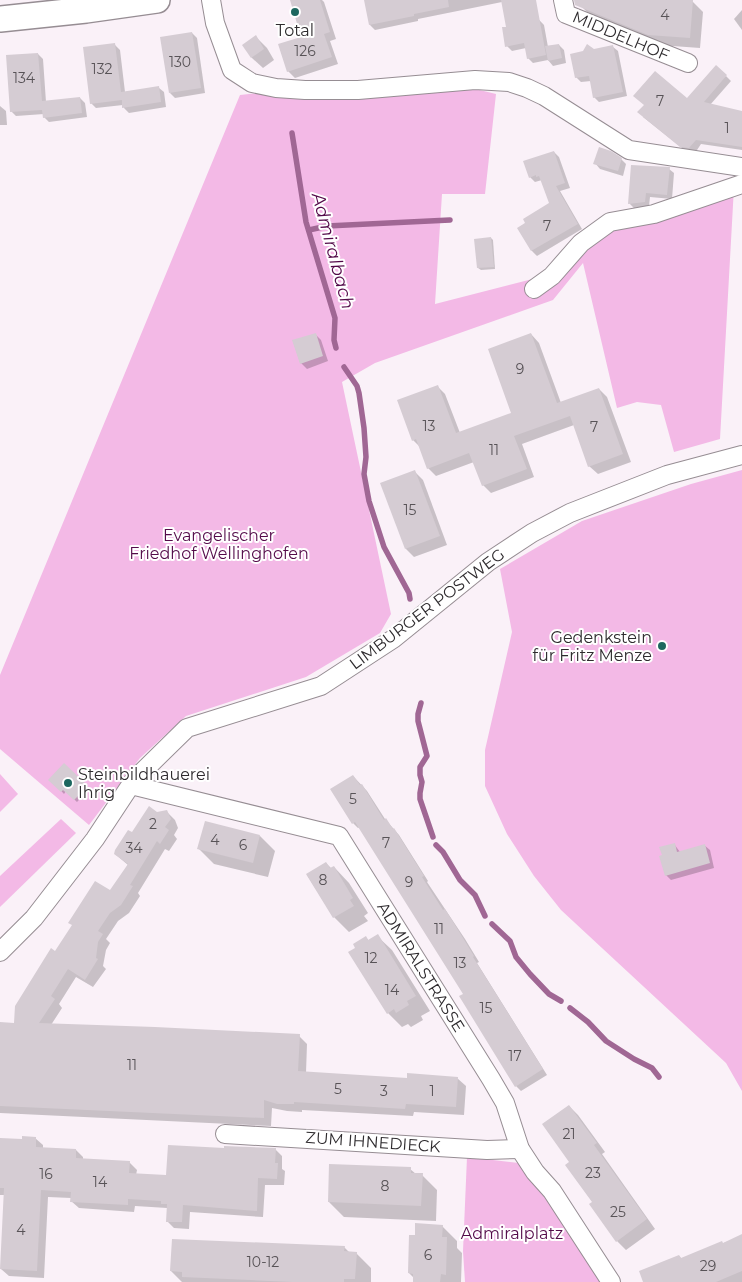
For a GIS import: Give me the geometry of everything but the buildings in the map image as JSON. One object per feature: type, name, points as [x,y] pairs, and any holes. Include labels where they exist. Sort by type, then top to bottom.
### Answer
[{"type":"street","points":[[0,19],[156,0]]},
{"type":"street","points":[[211,0],[215,22],[232,70],[252,83],[276,88],[358,90],[475,80],[509,82],[544,96],[628,150],[742,167]]},
{"type":"street","name":"MIDDELHOF","points":[[563,0],[566,14],[688,63]]},
{"type":"street","points":[[534,288],[552,276],[581,243],[610,222],[654,214],[742,184]]},
{"type":"street","name":"LIMBURGER POSTWEG","points":[[0,952],[34,918],[95,839],[134,780],[187,728],[322,686],[393,639],[488,562],[532,533],[570,513],[667,475],[742,455]]},
{"type":"street","name":"ADMIRALSTRASSE","points":[[131,785],[339,836],[505,1103],[520,1149],[535,1172],[552,1191],[611,1282]]},
{"type":"street","name":"ZUM IHNEDIECK","points":[[225,1134],[486,1150],[520,1149]]},
{"type":"green space","name":"Evangelischer Friedhof Wellinghofen","points":[[459,85],[496,94],[485,194],[442,194],[435,304],[556,273],[610,226],[734,187],[720,439],[674,452],[661,405],[637,402],[617,408],[583,263],[553,300],[375,363],[342,382],[391,614],[380,633],[306,677],[186,716],[140,758],[89,825],[0,749],[0,675],[240,95],[289,90]]},
{"type":"green space","points":[[742,470],[742,1091],[726,1063],[561,910],[534,876],[507,834],[485,786],[485,750],[512,632],[500,569],[582,521],[691,484]]},
{"type":"green space","points":[[0,774],[18,794],[0,812]]},
{"type":"green space","points":[[61,819],[76,833],[0,907],[0,876]]},
{"type":"green space","name":"Admiralplatz","points":[[467,1157],[527,1164],[600,1282],[465,1282],[463,1251]]},
{"type":"waterway","name":"Admiralbach","points":[[292,133],[306,222],[335,318],[334,340],[336,348]]},
{"type":"waterway","points":[[309,230],[327,226],[450,220]]},
{"type":"waterway","name":"Admiralbach","points":[[344,367],[357,386],[359,393],[366,457],[364,474],[369,501],[384,547],[409,593],[410,599]]},
{"type":"waterway","name":"Admiralbach","points":[[421,703],[418,721],[427,756],[420,767],[422,782],[420,799],[433,837]]},
{"type":"waterway","name":"Admiralbach","points":[[436,845],[443,852],[460,880],[475,895],[485,916]]},
{"type":"waterway","name":"Admiralbach","points":[[492,924],[510,941],[516,957],[530,974],[549,994],[561,1001]]},
{"type":"waterway","name":"Admiralbach","points":[[570,1008],[588,1022],[606,1041],[652,1068],[659,1077]]},
{"type":"place","name":"Total","points":[[295,12]]},
{"type":"place","name":"Gedenkstein für Fritz Menze","points":[[662,646]]},
{"type":"place","name":"Steinbildhauerei Ihrig","points":[[68,783]]}]
